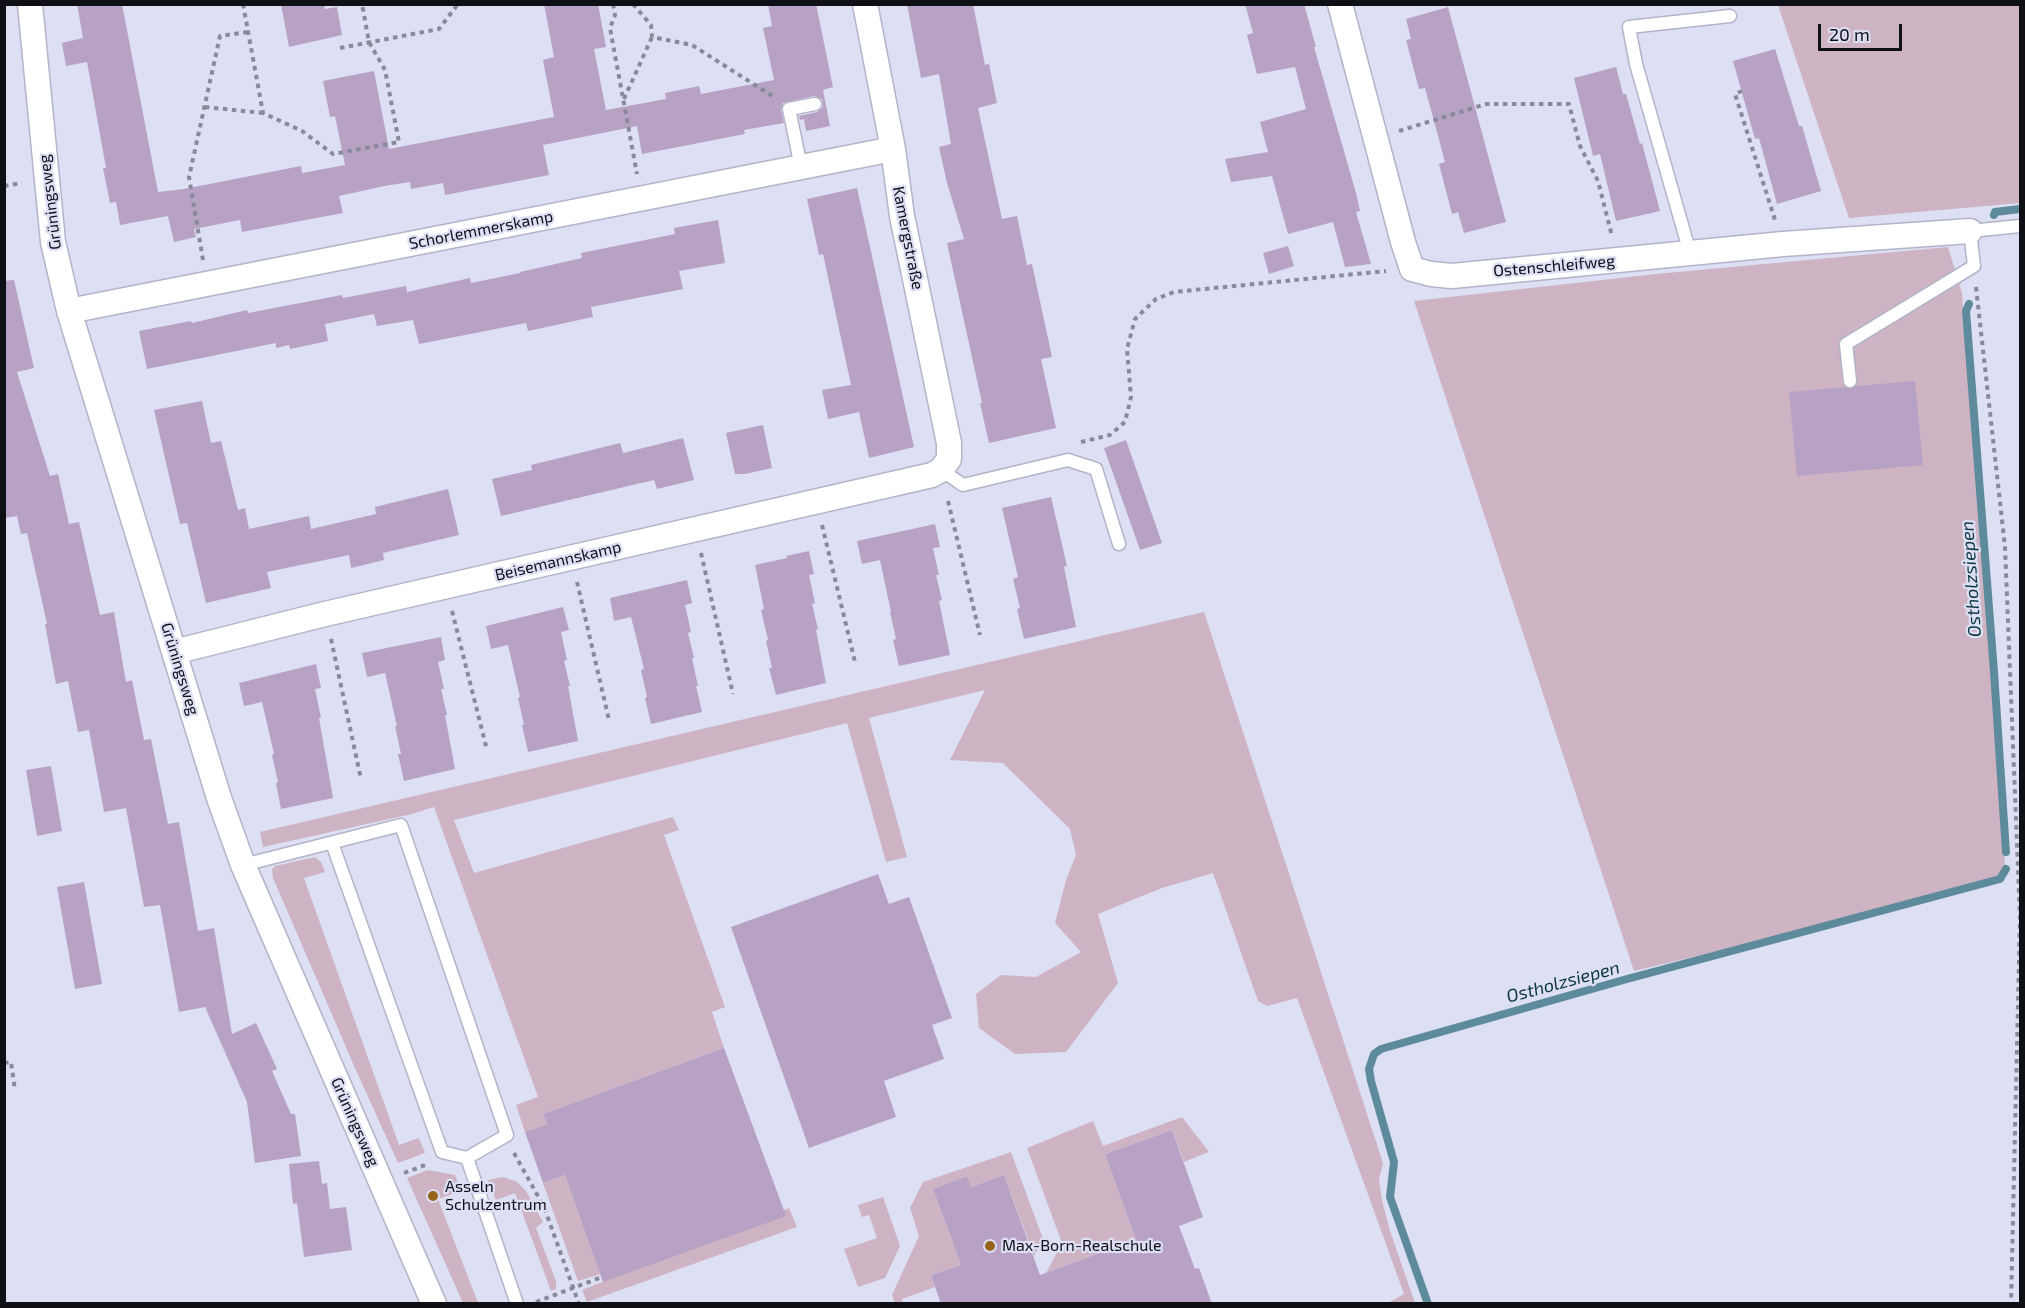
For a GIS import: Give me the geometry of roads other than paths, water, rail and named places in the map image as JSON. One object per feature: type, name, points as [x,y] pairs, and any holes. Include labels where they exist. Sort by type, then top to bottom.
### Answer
[{"type":"street","name":"Grüningsweg","points":[[30,4],[53,242],[69,311],[219,798],[243,865],[434,1304]]},
{"type":"street","name":"Kamergstraße","points":[[865,4],[893,149],[902,216],[949,443],[949,459],[941,470]]},
{"type":"street","name":"Ostenschleifweg","points":[[1340,4],[1412,269],[1452,276],[1783,244],[1970,231]]},
{"type":"street","name":"Schorlemmerskamp","points":[[69,311],[893,149]]},
{"type":"street","name":"Beisemannskamp","points":[[174,652],[336,612],[932,475],[941,470]]},
{"type":"lane","points":[[1690,253],[1636,64],[1629,27],[1730,16]]},
{"type":"lane","points":[[801,167],[789,109],[815,104]]},
{"type":"lane","points":[[1850,381],[1846,344],[1974,266],[1970,231],[2020,226]]},
{"type":"lane","points":[[941,470],[963,485],[1068,460],[1096,469],[1119,544]]},
{"type":"lane","points":[[243,865],[401,825],[507,1135],[467,1158],[442,1152],[332,843]]},
{"type":"lane","points":[[467,1158],[517,1304]]},
{"type":"waterway","name":"Ostholzsiepen","points":[[1994,215],[1995,212],[2020,209]]},
{"type":"waterway","name":"Ostholzsiepen","points":[[1969,304],[1966,311],[2006,852]]},
{"type":"waterway","name":"Ostholzsiepen","points":[[1428,1304],[1390,1197],[1394,1162],[1371,1081],[1369,1069],[1374,1054],[1381,1049],[1627,979],[2000,879],[2006,869]]},
{"type":"place","name":"Asseln Schulzentrum","points":[[433,1196]]},
{"type":"place","name":"Max-Born-Realschule","points":[[990,1246]]}]
